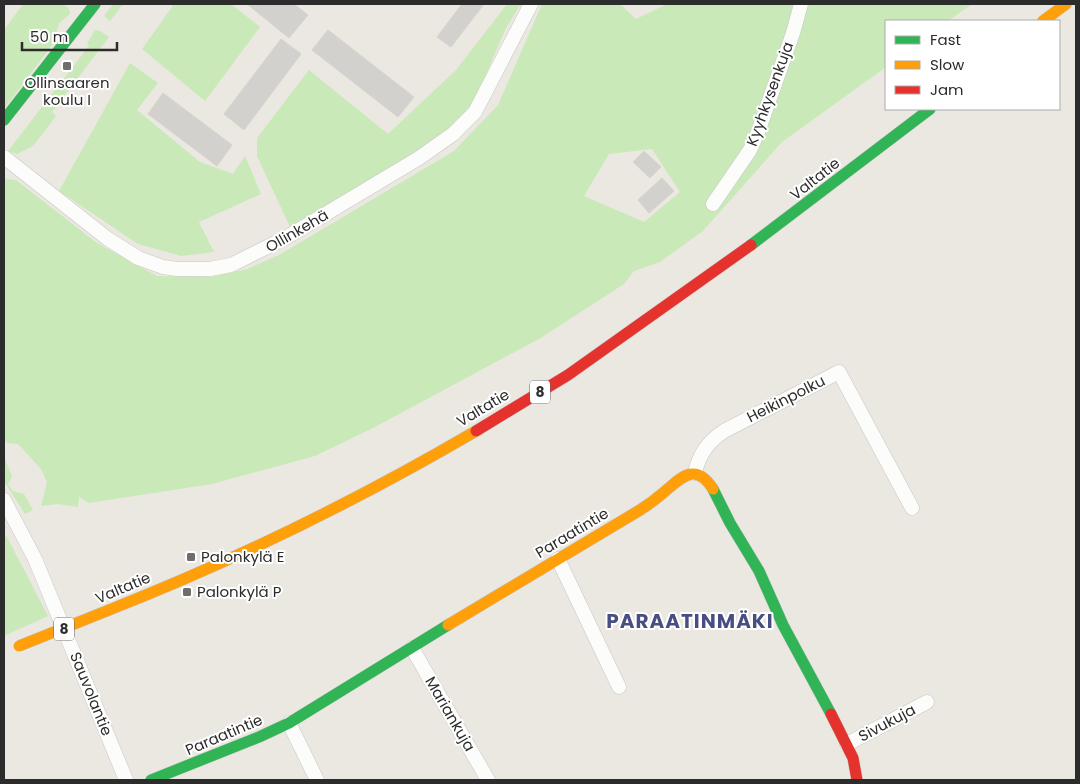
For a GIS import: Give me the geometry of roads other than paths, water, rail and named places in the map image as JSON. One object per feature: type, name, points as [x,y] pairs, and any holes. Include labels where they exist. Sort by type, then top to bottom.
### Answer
[{"type":"main road","points":[[4,120],[95,4]]},
{"type":"main road","points":[[1044,20],[1066,4]]},
{"type":"main road","name":"Valtatie","points":[[15,647],[109,610],[224,561],[368,490],[466,436],[543,390],[725,266],[929,110]]},
{"type":"main road","points":[[695,473],[707,478],[758,571],[783,625],[847,744],[853,758],[857,780]]},
{"type":"main road","name":"Paraatintie","points":[[152,780],[259,738],[289,723],[640,510],[682,476],[695,473]]},
{"type":"street","name":"Ollinkehä","points":[[4,157],[108,239],[138,258],[163,267],[177,269],[210,269],[231,265],[287,237],[419,158],[454,134],[474,112],[531,4]]},
{"type":"street","name":"Kyyhkysenkuja","points":[[713,204],[746,156],[758,132],[793,33],[801,4]]},
{"type":"street","name":"Heikinpolku","points":[[695,473],[697,461],[703,450],[714,438],[724,431],[839,372],[912,508]]},
{"type":"street","name":"Sauvolantie","points":[[4,500],[35,559],[126,780]]},
{"type":"street","points":[[558,559],[619,687]]},
{"type":"street","name":"Mariankuja","points":[[412,648],[488,780]]},
{"type":"street","name":"Sivukuja","points":[[847,744],[927,702]]},
{"type":"street","points":[[289,723],[317,780]]},
{"type":"place","name":"Ollinsaaren koulu I","points":[[67,66]]},
{"type":"place","name":"Palonkylä E","points":[[191,557]]},
{"type":"place","name":"Palonkylä P","points":[[187,592]]},
{"type":"district","name":"PARAATINMÄKI","points":[[690,621]]}]
